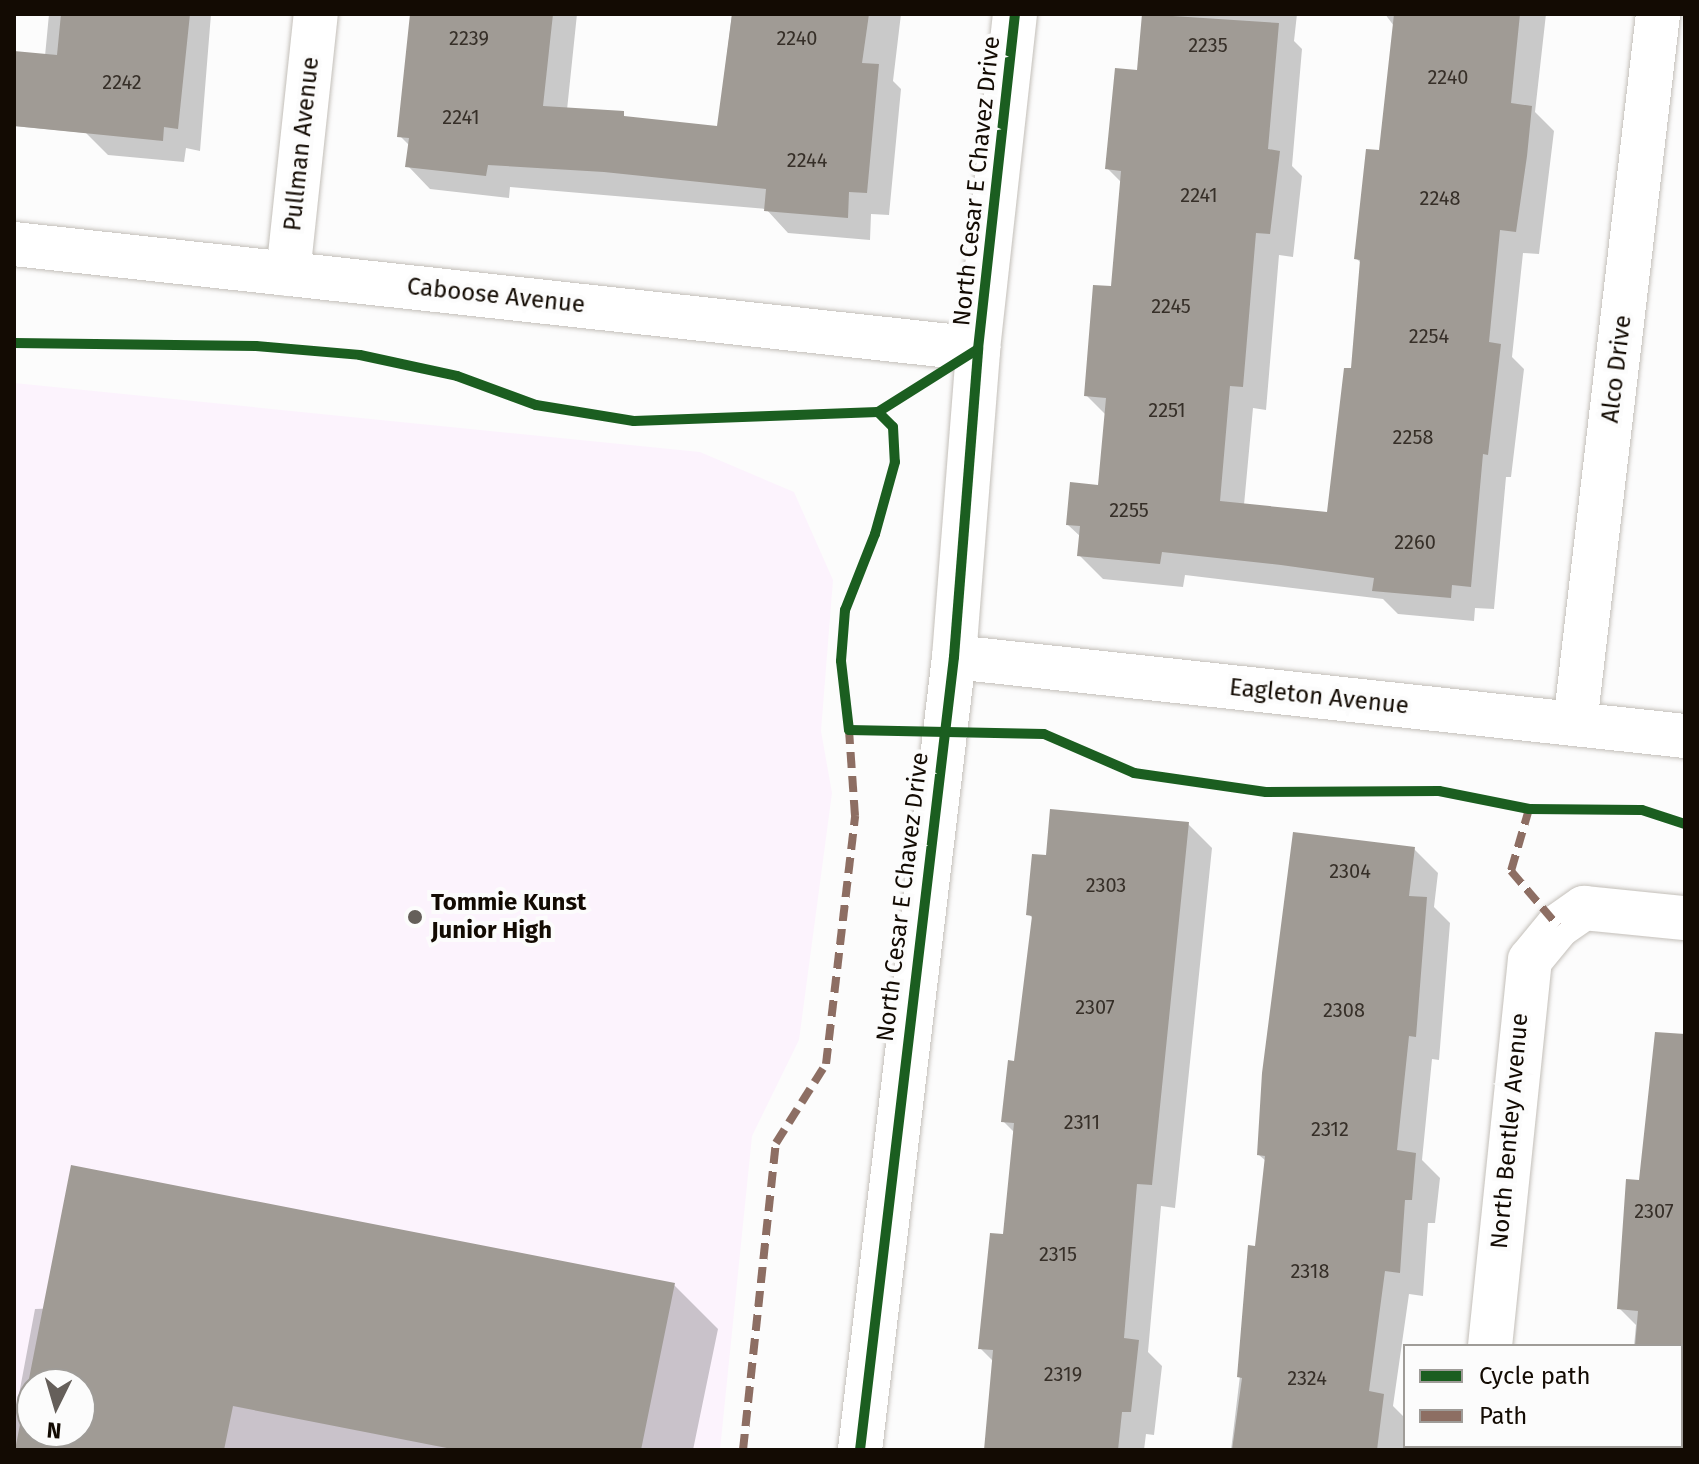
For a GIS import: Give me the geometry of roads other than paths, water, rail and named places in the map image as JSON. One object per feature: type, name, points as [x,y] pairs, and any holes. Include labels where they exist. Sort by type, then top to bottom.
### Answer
[{"type":"street","name":"Pullman Avenue","points":[[288,274],[316,14]]},
{"type":"street","name":"North Cesar E Chavez Drive","points":[[860,1450],[954,657],[978,349],[1015,14]]},
{"type":"street","name":"Alco Drive","points":[[1575,724],[1658,14]]},
{"type":"street","name":"Caboose Avenue","points":[[14,244],[978,349]]},
{"type":"street","name":"Eagleton Avenue","points":[[954,657],[1685,736]]},
{"type":"street","name":"North Bentley Avenue","points":[[1490,1344],[1523,993],[1530,960],[1558,926],[1584,908],[1685,918]]},
{"type":"place","name":"Tommie Kunst Junior High","points":[[415,917]]}]
